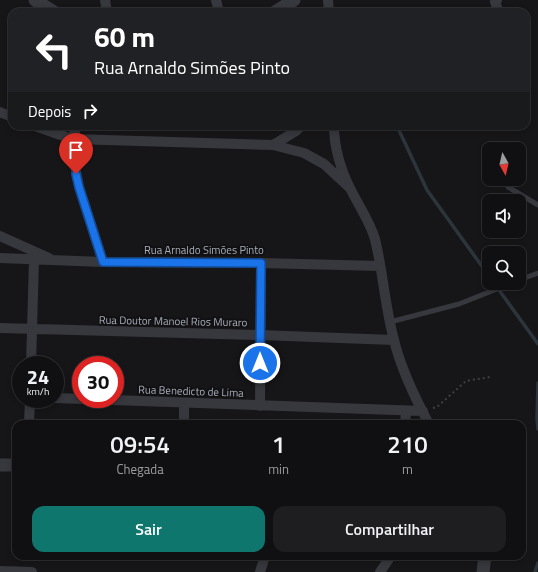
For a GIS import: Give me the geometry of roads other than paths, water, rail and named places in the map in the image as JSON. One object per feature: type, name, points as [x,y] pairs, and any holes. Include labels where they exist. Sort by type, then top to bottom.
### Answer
[{"type":"street","points":[[35,0],[48,8]]},
{"type":"street","points":[[281,8],[294,0]]},
{"type":"street","points":[[46,130],[72,139],[273,145],[304,153],[324,164],[350,188]]},
{"type":"street","points":[[75,130],[72,139],[79,187],[103,262]]},
{"type":"street","points":[[273,145],[298,130]]},
{"type":"street","points":[[334,130],[337,150],[350,188],[366,217],[375,238],[394,340],[405,374],[427,420]]},
{"type":"street","name":"Rua Arnaldo Simões Pinto","points":[[0,236],[53,260]]},
{"type":"street","name":"Rua Arnaldo Simões Pinto","points":[[0,258],[103,262],[261,263],[380,266]]},
{"type":"street","points":[[31,356],[34,259]]},
{"type":"street","points":[[260,406],[261,263]]},
{"type":"street","name":"Rua Doutor Manoel Rios Muraro","points":[[0,328],[394,340]]},
{"type":"street","name":"Rua Benedicto de Lima","points":[[64,398],[423,411]]},
{"type":"street","points":[[184,403],[184,420]]},
{"type":"street","points":[[29,420],[30,408]]},
{"type":"street","points":[[405,420],[406,411]]},
{"type":"street","points":[[0,465],[12,465]]},
{"type":"street","points":[[260,572],[264,560]]},
{"type":"street","points":[[380,572],[388,560]]},
{"type":"street","points":[[483,572],[484,560]]},
{"type":"street","points":[[0,571],[32,572]]},
{"type":"lane","points":[[508,187],[538,205]]},
{"type":"lane","points":[[526,277],[538,273]]},
{"type":"lane","points":[[390,322],[459,304],[494,290]]},
{"type":"waterway","points":[[399,130],[427,190],[482,266]]},
{"type":"waterway","points":[[499,290],[538,344]]},
{"type":"waterway","points":[[538,383],[538,429]]},
{"type":"waterway","points":[[535,572],[538,563]]}]
